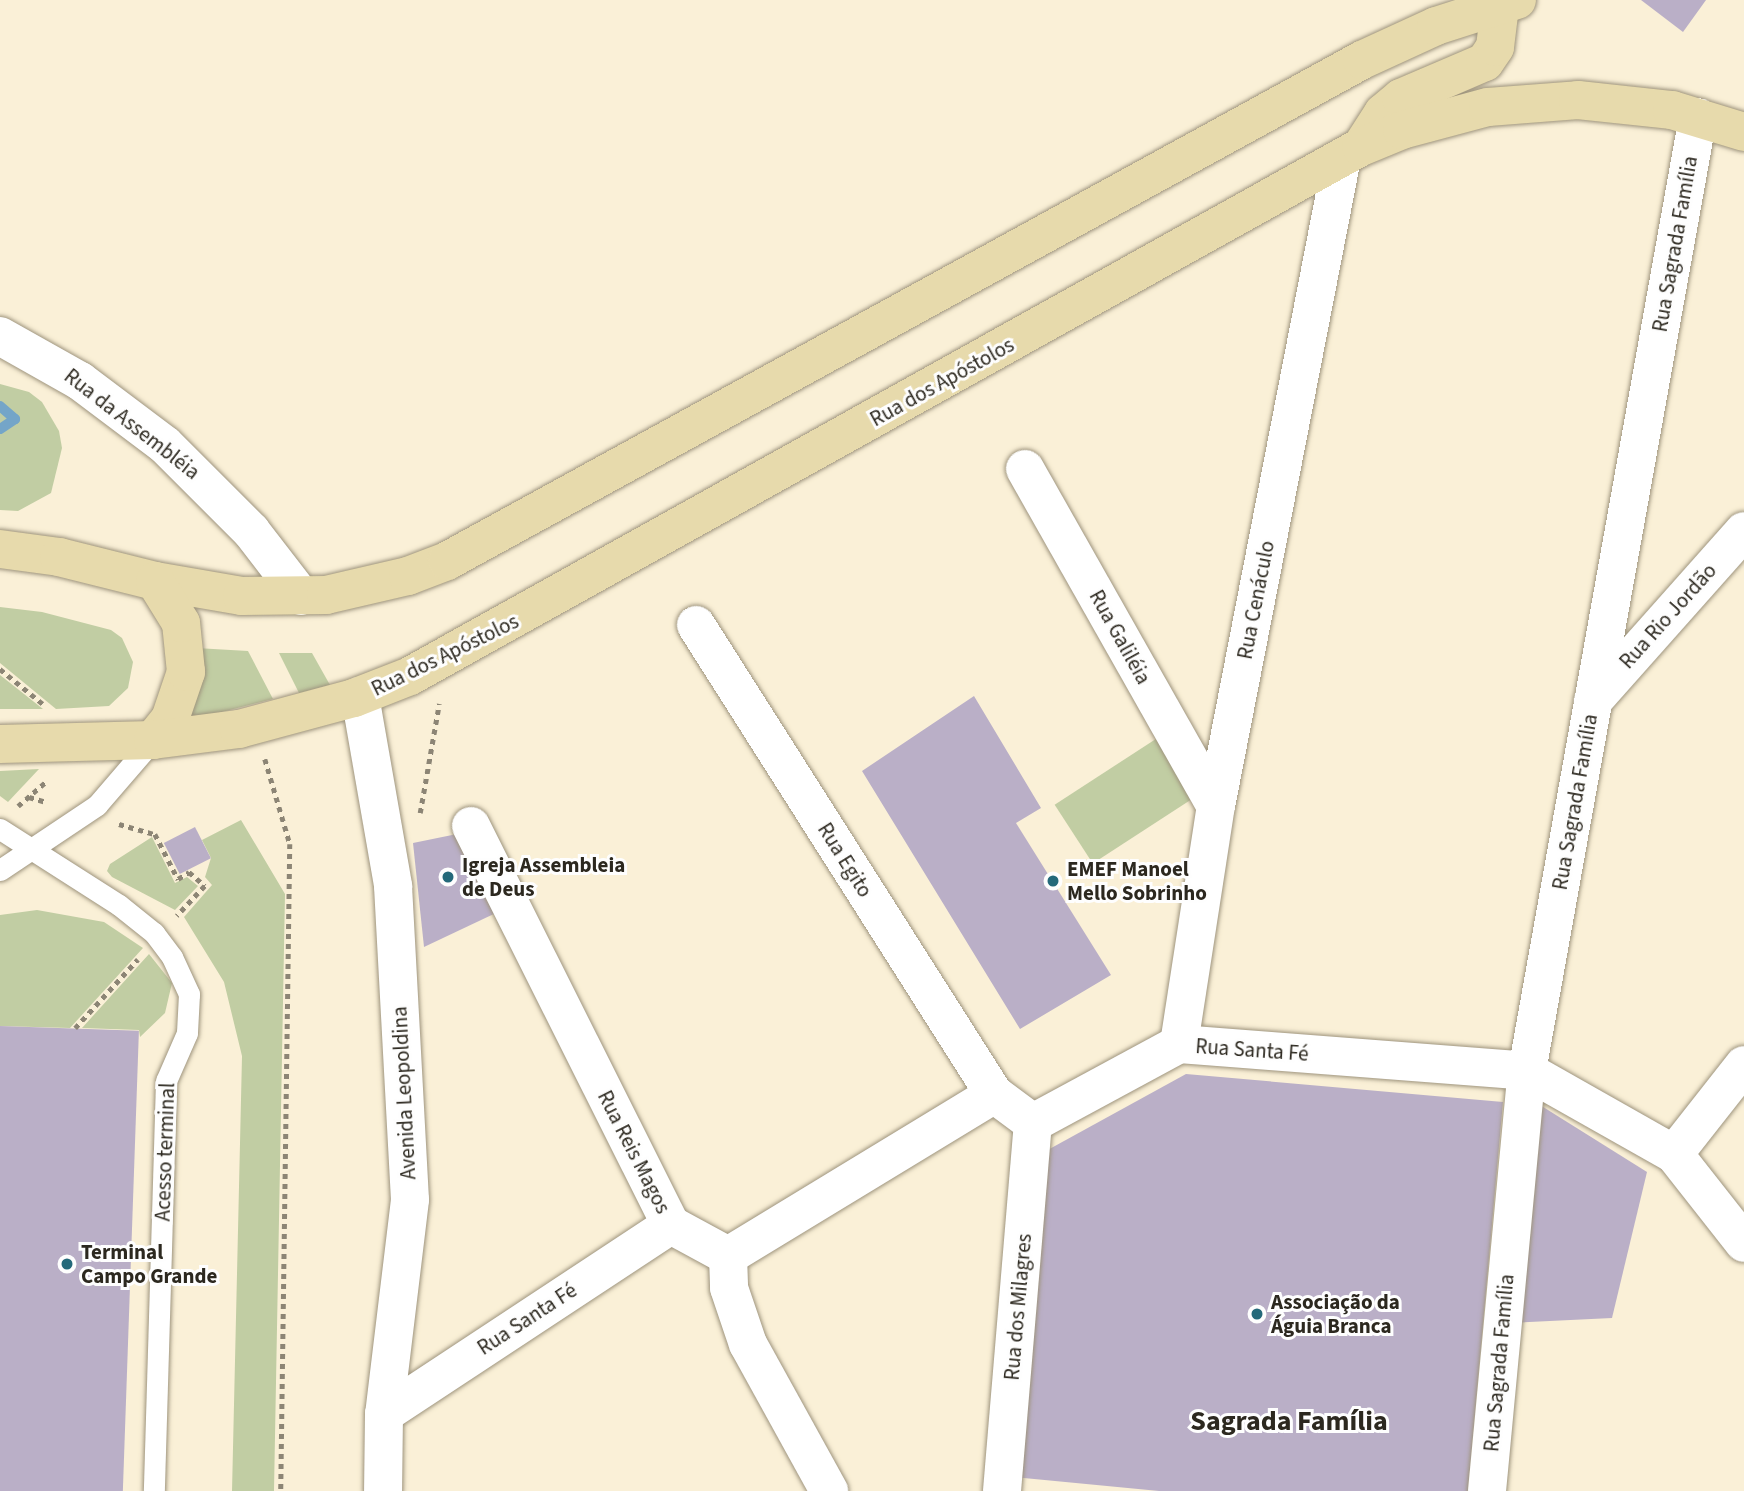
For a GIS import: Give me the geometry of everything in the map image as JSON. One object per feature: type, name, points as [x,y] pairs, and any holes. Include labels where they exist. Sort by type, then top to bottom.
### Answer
[{"type":"main road","points":[[1351,152],[1382,113],[1401,98],[1485,62],[1495,47],[1506,2]]},
{"type":"main road","points":[[0,550],[59,556],[155,581],[242,596],[301,596],[368,588],[447,561],[1362,60],[1436,26],[1506,2]]},
{"type":"main road","name":"Rua dos Apóstolos","points":[[0,744],[153,740],[256,725],[360,696],[446,658],[1351,152],[1444,117],[1532,101],[1625,103],[1698,117],[1744,132]]},
{"type":"main road","points":[[153,740],[181,696],[186,648],[170,601],[155,581]]},
{"type":"street","name":"Rua Sagrada Família","points":[[1487,1491],[1527,1071],[1698,117]]},
{"type":"street","name":"Rua Cenáculo","points":[[1179,1044],[1216,806],[1351,152]]},
{"type":"street","name":"Rua da Assembléia","points":[[0,336],[67,373],[195,472],[251,531],[301,596]]},
{"type":"street","name":"Rua Galiléia","points":[[1025,469],[1216,806]]},
{"type":"street","name":"Rua Rio Jordão","points":[[1593,701],[1744,531]]},
{"type":"street","name":"Rua Egito","points":[[696,625],[993,1094]]},
{"type":"street","name":"Avenida Leopoldina","points":[[360,696],[393,886],[410,1200],[384,1414],[383,1491]]},
{"type":"street","name":"Rua Reis Magos","points":[[471,826],[671,1225],[728,1256]]},
{"type":"street","name":"Rua Santa Fé","points":[[1033,1124],[1179,1044],[1527,1071],[1674,1154],[1744,1243]]},
{"type":"street","points":[[1674,1154],[1744,1065]]},
{"type":"street","points":[[829,1491],[748,1344],[729,1288],[728,1256],[993,1094],[1033,1124]]},
{"type":"street","name":"Rua dos Milagres","points":[[1002,1491],[1033,1124]]},
{"type":"street","name":"Rua Santa Fé","points":[[384,1414],[671,1225]]},
{"type":"lane","points":[[0,870],[97,805],[153,740]]},
{"type":"lane","name":"Acesso terminal","points":[[4,820],[34,848],[154,933],[173,957],[189,994],[187,1033],[166,1081],[154,1491]]},
{"type":"path","points":[[420,816],[446,658]]},
{"type":"path","points":[[256,725],[290,844],[281,1491]]},
{"type":"path","points":[[4,820],[50,778]]},
{"type":"green space","points":[[0,384],[29,392],[42,402],[59,431],[62,448],[51,493],[18,511],[0,510]]},
{"type":"green space","points":[[0,607],[42,612],[111,630],[122,638],[133,662],[128,688],[109,706],[56,709],[0,663]]},
{"type":"green space","points":[[196,648],[248,651],[273,699],[187,721]]},
{"type":"green space","points":[[279,653],[312,653],[330,685],[299,693]]},
{"type":"green space","points":[[0,675],[43,709],[0,709]]},
{"type":"green space","points":[[1162,735],[1200,794],[1093,863],[1055,805]]},
{"type":"green space","points":[[39,769],[8,802],[0,796],[0,771]]},
{"type":"green space","points":[[241,820],[285,894],[274,1491],[232,1491],[242,1056],[224,982],[184,917],[212,885],[205,877],[211,858],[202,840]]},
{"type":"green space","points":[[152,837],[175,883],[187,877],[198,886],[175,910],[112,877],[107,871],[110,864]]},
{"type":"green space","points":[[37,910],[104,922],[143,948],[70,1028],[0,1026],[0,915]]},
{"type":"green space","points":[[149,954],[172,983],[165,1013],[140,1037],[139,1030],[82,1028]]},
{"type":"building","points":[[1641,0],[1706,0],[1683,32]]},
{"type":"building","points":[[974,696],[1041,808],[1016,823],[1111,975],[1020,1029],[862,771]]},
{"type":"building","points":[[195,827],[211,858],[180,874],[164,843]]},
{"type":"building","name":"Igreja Assembleia de Deus","points":[[457,834],[498,912],[424,947],[413,843]]},
{"type":"building","name":"Terminal Campo Grande","points":[[0,1026],[139,1031],[123,1491],[0,1491]]},
{"type":"building","name":"Associação da Águia Branca","points":[[1186,1074],[1503,1102],[1468,1491],[1159,1491],[1014,1477],[1044,1152]]},
{"type":"building","points":[[1532,1100],[1647,1172],[1612,1318],[1511,1323]]},
{"type":"waterway","points":[[0,406],[15,419],[0,429]]},
{"type":"place","name":"Igreja Assembleia de Deus","points":[[448,877]]},
{"type":"place","name":"EMEF Manoel Mello Sobrinho","points":[[1053,881]]},
{"type":"place","name":"Terminal Campo Grande","points":[[67,1264]]},
{"type":"place","name":"Associação da Águia Branca","points":[[1257,1314]]},
{"type":"district","name":"Sagrada Família","points":[[1289,1421]]}]
